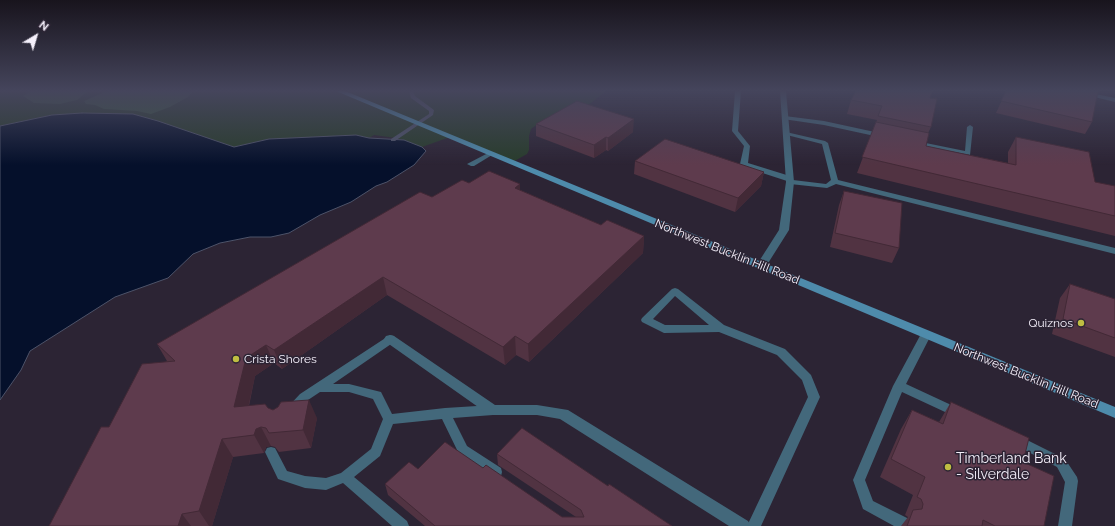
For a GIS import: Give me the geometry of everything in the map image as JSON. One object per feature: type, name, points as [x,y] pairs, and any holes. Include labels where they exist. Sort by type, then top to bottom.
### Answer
[{"type":"main road","name":"Northwest Bucklin Hill Road","points":[[398,116],[1115,413]]},
{"type":"street","points":[[761,266],[784,230],[790,181],[785,118]]},
{"type":"street","points":[[390,339],[493,410],[537,410],[563,414],[743,526]]},
{"type":"lane","points":[[736,116],[735,131],[747,146],[744,164],[790,181],[827,186],[835,181],[1115,250]]},
{"type":"lane","points":[[785,118],[824,123],[892,138]]},
{"type":"lane","points":[[907,141],[968,154],[970,127]]},
{"type":"lane","points":[[786,134],[825,143],[835,181]]},
{"type":"lane","points":[[471,164],[490,154]]},
{"type":"lane","points":[[720,328],[664,329],[646,320],[674,292],[720,328],[782,352],[807,378],[814,397],[754,526]]},
{"type":"lane","points":[[902,523],[868,504],[859,480],[899,386],[926,335]]},
{"type":"lane","points":[[283,418],[304,397],[390,339]]},
{"type":"lane","points":[[899,386],[967,417]]},
{"type":"lane","points":[[271,452],[283,475],[305,482],[326,484],[345,478],[376,452],[389,420],[377,395],[349,388],[318,388]]},
{"type":"lane","points":[[389,420],[493,410]]},
{"type":"lane","points":[[445,414],[463,450],[509,481]]},
{"type":"lane","points":[[1009,436],[1061,463],[1072,481],[1065,526]]},
{"type":"lane","points":[[345,478],[402,526]]},
{"type":"green space","points":[[0,116],[49,116],[0,126]]},
{"type":"green space","points":[[122,116],[563,116],[539,123],[531,129],[529,136],[529,150],[527,154],[511,163],[450,137],[422,147],[396,138],[374,135],[369,138],[356,135],[269,139],[234,147],[186,131]]},
{"type":"water","points":[[49,116],[139,116],[234,147],[269,139],[356,135],[369,138],[404,140],[422,147],[426,151],[414,165],[387,182],[376,186],[351,202],[320,215],[289,233],[271,237],[250,237],[220,243],[193,254],[168,278],[115,297],[30,351],[21,370],[0,400],[0,126]]},
{"type":"building","points":[[551,116],[623,116],[634,119],[608,138],[606,137],[594,145],[536,124]]},
{"type":"building","points":[[878,116],[933,116],[931,127]]},
{"type":"building","points":[[1064,116],[1093,116],[1092,122]]},
{"type":"building","points":[[876,122],[929,133],[926,146],[1016,165],[1016,137],[1089,152],[1095,182],[1115,186],[1115,216],[862,157]]},
{"type":"building","points":[[665,139],[764,172],[738,198],[635,161]]},
{"type":"building","name":"Crista Shores","points":[[489,171],[520,184],[515,188],[601,225],[607,220],[644,236],[528,344],[515,336],[503,347],[383,277],[274,350],[266,345],[246,358],[234,407],[265,404],[268,408],[273,410],[278,407],[281,402],[309,400],[303,430],[269,433],[266,428],[261,427],[256,429],[254,435],[222,439],[199,511],[182,514],[178,526],[49,526],[101,427],[109,427],[142,364],[175,361],[157,344],[420,192],[432,197],[462,180],[469,183]]},
{"type":"building","points":[[844,191],[902,203],[899,248],[835,233]]},
{"type":"building","points":[[1070,284],[1115,299],[1115,338],[1063,319]]},
{"type":"building","name":"Timberland Bank - Silverdale","points":[[951,402],[1029,438],[1023,462],[1054,476],[1044,526],[995,526],[983,520],[982,526],[907,526],[913,510],[922,509],[923,504],[921,499],[917,497],[925,477],[891,459],[912,410],[943,424]]},
{"type":"building","points":[[522,428],[608,486],[609,484],[672,526],[435,526],[385,484],[409,462],[418,469],[445,442],[483,468],[486,465],[562,517],[584,517],[581,510],[497,454]]},
{"type":"waterway","points":[[393,140],[430,116]]},
{"type":"place","name":"Quiznos","points":[[1081,323]]},
{"type":"place","name":"Crista Shores","points":[[236,359]]},
{"type":"place","name":"Timberland Bank - Silverdale","points":[[948,467]]}]
